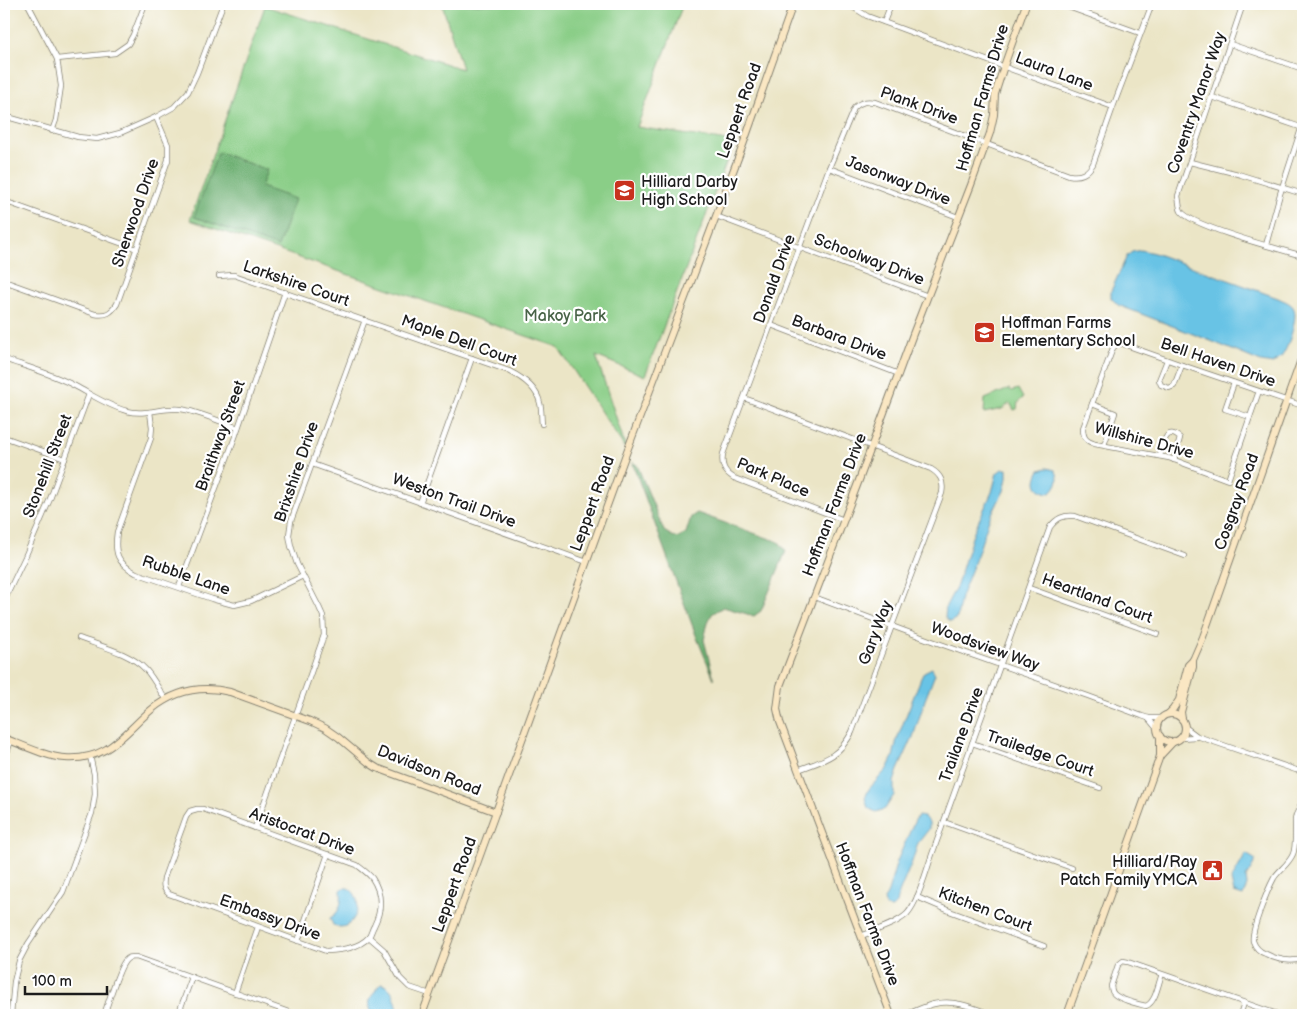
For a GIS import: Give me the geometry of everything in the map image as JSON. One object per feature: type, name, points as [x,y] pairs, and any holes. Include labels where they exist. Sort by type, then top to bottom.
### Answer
[{"type":"main road","name":"Leppert Road","points":[[422,1015],[627,451],[743,145],[793,4]]},
{"type":"main road","name":"Hoffman Farms Drive","points":[[891,1015],[780,722],[777,709],[780,686],[972,184],[994,115],[995,94],[1026,4]]},
{"type":"main road","name":"Cosgray Road","points":[[1165,716],[1174,709],[1179,700],[1188,665],[1193,660],[1203,637],[1303,354]]},
{"type":"main road","name":"Cosgray Road","points":[[1182,719],[1181,712],[1193,667],[1193,660]]},
{"type":"main road","name":"Davidson Road","points":[[7,739],[58,757],[90,756],[105,750],[119,741],[152,710],[166,700],[197,689],[219,690],[230,692],[325,728],[376,768],[496,812]]},
{"type":"main road","points":[[1067,1015],[1160,756],[1158,724],[1165,716],[1177,715],[1182,719],[1185,731],[1160,756]]},
{"type":"main road","points":[[1159,733],[1166,740],[1177,740]]},
{"type":"street","points":[[28,4],[57,60],[61,86],[56,120],[52,131]]},
{"type":"street","points":[[57,60],[115,53],[128,44],[144,4]]},
{"type":"street","points":[[4,116],[52,131],[97,139],[120,133],[156,117],[174,107],[188,92],[223,4]]},
{"type":"street","name":"Laura Lane","points":[[848,4],[867,16],[1113,107]]},
{"type":"street","points":[[884,22],[891,4]]},
{"type":"street","points":[[1060,4],[1140,34]]},
{"type":"street","points":[[1113,107],[1152,4]]},
{"type":"street","name":"Coventry Manor Way","points":[[1244,4],[1178,196],[1180,210],[1198,223],[1266,245]]},
{"type":"street","points":[[1297,4],[1303,6]]},
{"type":"street","points":[[1230,44],[1303,69]]},
{"type":"street","points":[[1212,98],[1303,127],[1282,188],[1266,245],[1303,256]]},
{"type":"street","name":"Plank Drive","points":[[859,103],[875,102],[1076,176],[1089,170],[1093,164],[1113,107]]},
{"type":"street","name":"Donald Drive","points":[[723,467],[721,460],[723,454],[771,325],[851,113],[859,103]]},
{"type":"street","name":"Sherwood Drive","points":[[4,282],[95,314],[108,314],[114,310],[168,160],[168,145],[156,117]]},
{"type":"street","points":[[1190,162],[1238,174],[1303,194]]},
{"type":"street","name":"Jasonway Drive","points":[[830,168],[958,217]]},
{"type":"street","points":[[4,201],[137,249]]},
{"type":"street","name":"Schoolway Drive","points":[[716,216],[928,296]]},
{"type":"street","name":"Larkshire Court","points":[[219,276],[234,275],[365,320]]},
{"type":"street","name":"Braithway Street","points":[[179,587],[238,428],[285,292]]},
{"type":"street","name":"Maple Dell Court","points":[[365,320],[509,371],[525,380],[532,388],[540,404],[542,424]]},
{"type":"street","name":"Brixshire Drive","points":[[255,828],[324,635],[323,616],[293,556],[289,535],[291,521],[365,320]]},
{"type":"street","name":"Barbara Drive","points":[[771,325],[898,374]]},
{"type":"street","name":"Bell Haven Drive","points":[[1092,404],[1113,348],[1117,344],[1123,344],[1303,406]]},
{"type":"street","points":[[420,503],[472,358]]},
{"type":"street","points":[[4,359],[66,382],[118,408],[128,411],[139,413],[180,409],[194,412],[238,428]]},
{"type":"street","points":[[1167,360],[1159,383],[1169,388],[1174,386],[1182,365]]},
{"type":"street","points":[[1234,383],[1225,409],[1250,417],[1259,391]]},
{"type":"street","name":"Stonehill Street","points":[[4,601],[50,499],[89,394]]},
{"type":"street","points":[[744,398],[872,446]]},
{"type":"street","points":[[1092,404],[1115,414],[1104,445]]},
{"type":"street","name":"Willshire Drive","points":[[1092,404],[1083,428],[1083,435],[1088,442],[1160,456],[1228,480],[1250,417]]},
{"type":"street","name":"Rubble Lane","points":[[150,412],[151,438],[117,532],[115,546],[119,560],[126,568],[234,605],[251,601],[303,576]]},
{"type":"street","points":[[1160,456],[1166,436],[1172,433],[1180,438],[1174,460]]},
{"type":"street","points":[[4,437],[65,459]]},
{"type":"street","name":"Gary Way","points":[[798,770],[836,754],[846,743],[852,732],[944,486],[938,473],[931,469],[872,446]]},
{"type":"street","name":"Weston Trail Drive","points":[[312,464],[587,562]]},
{"type":"street","name":"Park Place","points":[[723,467],[727,474],[734,478],[844,520]]},
{"type":"street","name":"Trailane Drive","points":[[861,936],[888,926],[906,914],[917,898],[1050,528],[1054,522],[1060,517],[1067,515],[1075,516],[1185,556]]},
{"type":"street","name":"Heartland Court","points":[[1029,588],[1157,634]]},
{"type":"street","name":"Woodsview Way","points":[[814,597],[1000,666],[1148,718],[1165,716]]},
{"type":"street","points":[[79,638],[122,654],[138,663],[151,676],[166,700]]},
{"type":"street","points":[[1148,718],[1159,733]]},
{"type":"street","points":[[1185,727],[1197,736],[1303,771]]},
{"type":"street","points":[[1177,740],[1197,736]]},
{"type":"street","points":[[4,760],[7,739]]},
{"type":"street","name":"Trailedge Court","points":[[972,743],[1100,788]]},
{"type":"street","points":[[11,1015],[14,982],[19,961],[69,878],[92,813],[95,794],[94,774],[90,756]]},
{"type":"street","points":[[1303,801],[1295,820],[1294,851],[1285,866],[1274,877],[1267,892],[1253,940],[1260,951],[1273,957],[1292,962],[1303,959]]},
{"type":"street","name":"Aristocrat Drive","points":[[164,890],[164,878],[186,817],[190,811],[203,809],[357,865],[371,877],[378,891],[380,906],[376,922],[369,937]]},
{"type":"street","points":[[944,822],[1072,868]]},
{"type":"street","points":[[298,941],[328,854]]},
{"type":"street","name":"Embassy Drive","points":[[164,890],[176,897],[326,951],[343,950],[369,937]]},
{"type":"street","name":"Kitchen Court","points":[[917,898],[1044,946]]},
{"type":"street","points":[[235,993],[258,927]]},
{"type":"street","points":[[369,937],[384,950],[400,978],[409,987],[430,994]]},
{"type":"street","points":[[104,1015],[122,964],[129,957],[136,956],[297,1015]]},
{"type":"street","points":[[1162,974],[1153,999],[1146,1006],[1118,997],[1111,990],[1118,966],[1123,961],[1128,962],[1280,1015]]},
{"type":"street","points":[[178,1015],[192,977]]},
{"type":"street","points":[[904,1015],[934,1004],[949,1002],[993,1015]]},
{"type":"street","points":[[1240,1015],[1244,1003]]},
{"type":"street","points":[[278,1015],[280,1009]]},
{"type":"green space","name":"Makoy Park","points":[[442,4],[683,4],[637,127],[734,142],[645,376],[596,356],[627,451],[558,347],[190,220],[265,6],[462,69]]},
{"type":"green space","points":[[218,152],[267,170],[261,187],[295,199],[278,247],[194,217]]},
{"type":"green space","points":[[1009,389],[1012,391],[1018,389],[1023,398],[1018,402],[1017,409],[1014,410],[1010,403],[1002,409],[984,413],[985,399]]},
{"type":"green space","points":[[632,462],[637,465],[664,531],[672,536],[678,538],[686,533],[691,517],[697,513],[779,542],[786,551],[761,611],[754,616],[723,607],[712,614],[704,640],[714,679],[697,638]]},
{"type":"water","points":[[1141,250],[1154,253],[1290,304],[1295,313],[1294,326],[1282,356],[1273,364],[1261,362],[1118,305],[1111,298],[1111,291],[1127,256],[1132,252]]},
{"type":"water","points":[[1047,468],[1055,470],[1058,476],[1056,485],[1050,493],[1038,488],[1036,482],[1040,470]]},
{"type":"water","points":[[1002,469],[1007,469],[1004,491],[989,519],[961,597],[957,618],[950,622],[945,618],[946,606],[957,585],[974,531],[992,492],[997,473]]},
{"type":"water","points":[[932,668],[935,674],[913,737],[898,770],[894,782],[894,795],[885,809],[876,812],[868,808],[865,798],[869,789],[887,769],[921,678],[924,672]]},
{"type":"water","points":[[918,816],[924,817],[929,822],[929,829],[918,843],[897,903],[892,908],[886,907],[884,900],[897,861]]},
{"type":"water","points":[[1246,854],[1256,860],[1246,877],[1247,885],[1243,896],[1234,893],[1231,880]]},
{"type":"water","points":[[348,888],[353,892],[356,898],[357,911],[351,922],[340,927],[333,925],[330,918],[339,910],[341,890]]},
{"type":"water","points":[[381,984],[385,985],[392,992],[399,1015],[373,1015],[370,1006],[371,998]]},
{"type":"place","name":"Hilliard Darby High School","points":[[625,191]]},
{"type":"place","name":"Hoffman Farms Elementary School","points":[[985,332]]},
{"type":"place","name":"Hilliard/Ray Patch Family YMCA","points":[[1213,871]]}]
